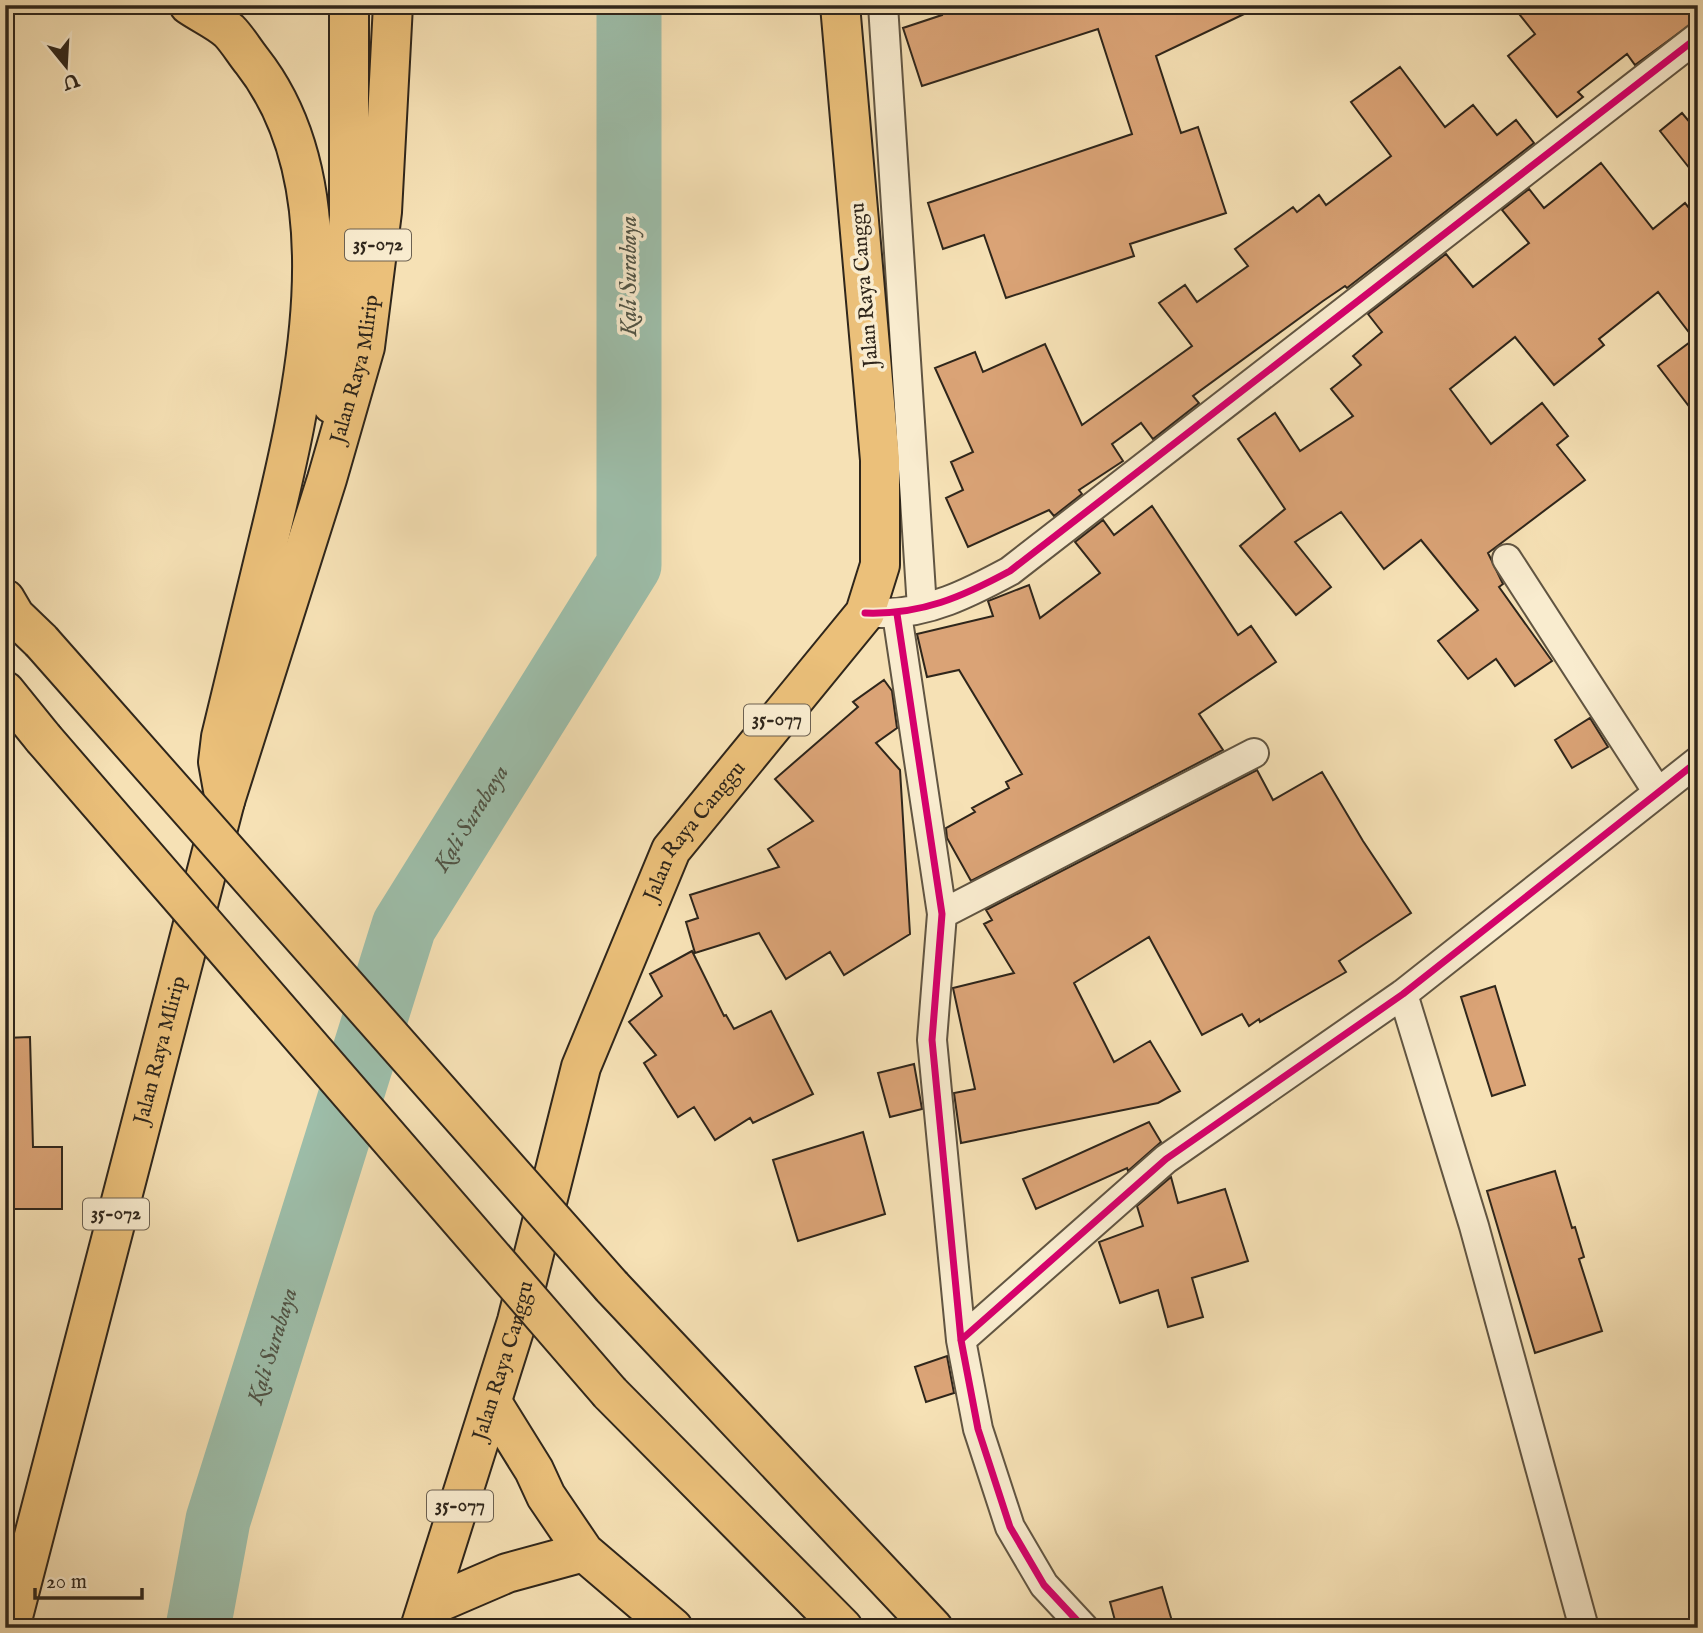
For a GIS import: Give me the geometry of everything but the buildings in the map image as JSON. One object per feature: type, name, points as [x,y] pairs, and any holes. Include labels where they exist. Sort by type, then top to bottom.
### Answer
[{"type":"main road","points":[[189,5],[229,31],[271,85],[291,129],[303,176],[312,255],[308,348],[291,448],[221,737],[218,762],[225,801]]},
{"type":"main road","name":"Jalan Raya Mlirip","points":[[327,479],[335,348],[349,216],[349,5]]},
{"type":"main road","name":"Jalan Raya Mlirip","points":[[10,1628],[225,801],[327,479],[365,347],[382,212],[393,5]]},
{"type":"main road","name":"Jalan Raya Canggu","points":[[424,1618],[493,1404],[581,1067],[671,850],[895,612],[880,565],[880,460],[840,5]]},
{"type":"main road","points":[[17,615],[612,1287],[933,1628]]},
{"type":"main road","points":[[5,691],[610,1393],[843,1628]]},
{"type":"main road","points":[[493,1404],[534,1470],[546,1496],[584,1552],[673,1628]]},
{"type":"main road","points":[[424,1618],[507,1573],[584,1552]]},
{"type":"street","points":[[883,5],[895,612],[942,914],[932,1040],[961,1340],[978,1429],[1010,1527],[1044,1585],[1084,1628]]},
{"type":"street","points":[[895,612],[968,593],[1010,571],[1698,37]]},
{"type":"street","points":[[1507,559],[1657,791]]},
{"type":"street","points":[[942,914],[1254,753]]},
{"type":"street","points":[[961,1340],[1166,1159],[1403,994],[1698,761]]},
{"type":"street","points":[[1403,994],[1474,1226],[1584,1628]]},
{"type":"waterway","name":"Kali Surabaya","points":[[198,1628],[218,1520],[404,926],[629,565],[629,5]]},
{"type":"cycle path","points":[[865,613],[905,611],[923,607],[975,589],[1010,571],[1698,37]]},
{"type":"cycle path","points":[[897,614],[942,914],[932,1040],[961,1340],[978,1429],[1010,1527],[1044,1585],[1084,1628]]},
{"type":"cycle path","points":[[961,1340],[1166,1159],[1403,994],[1698,761]]}]
